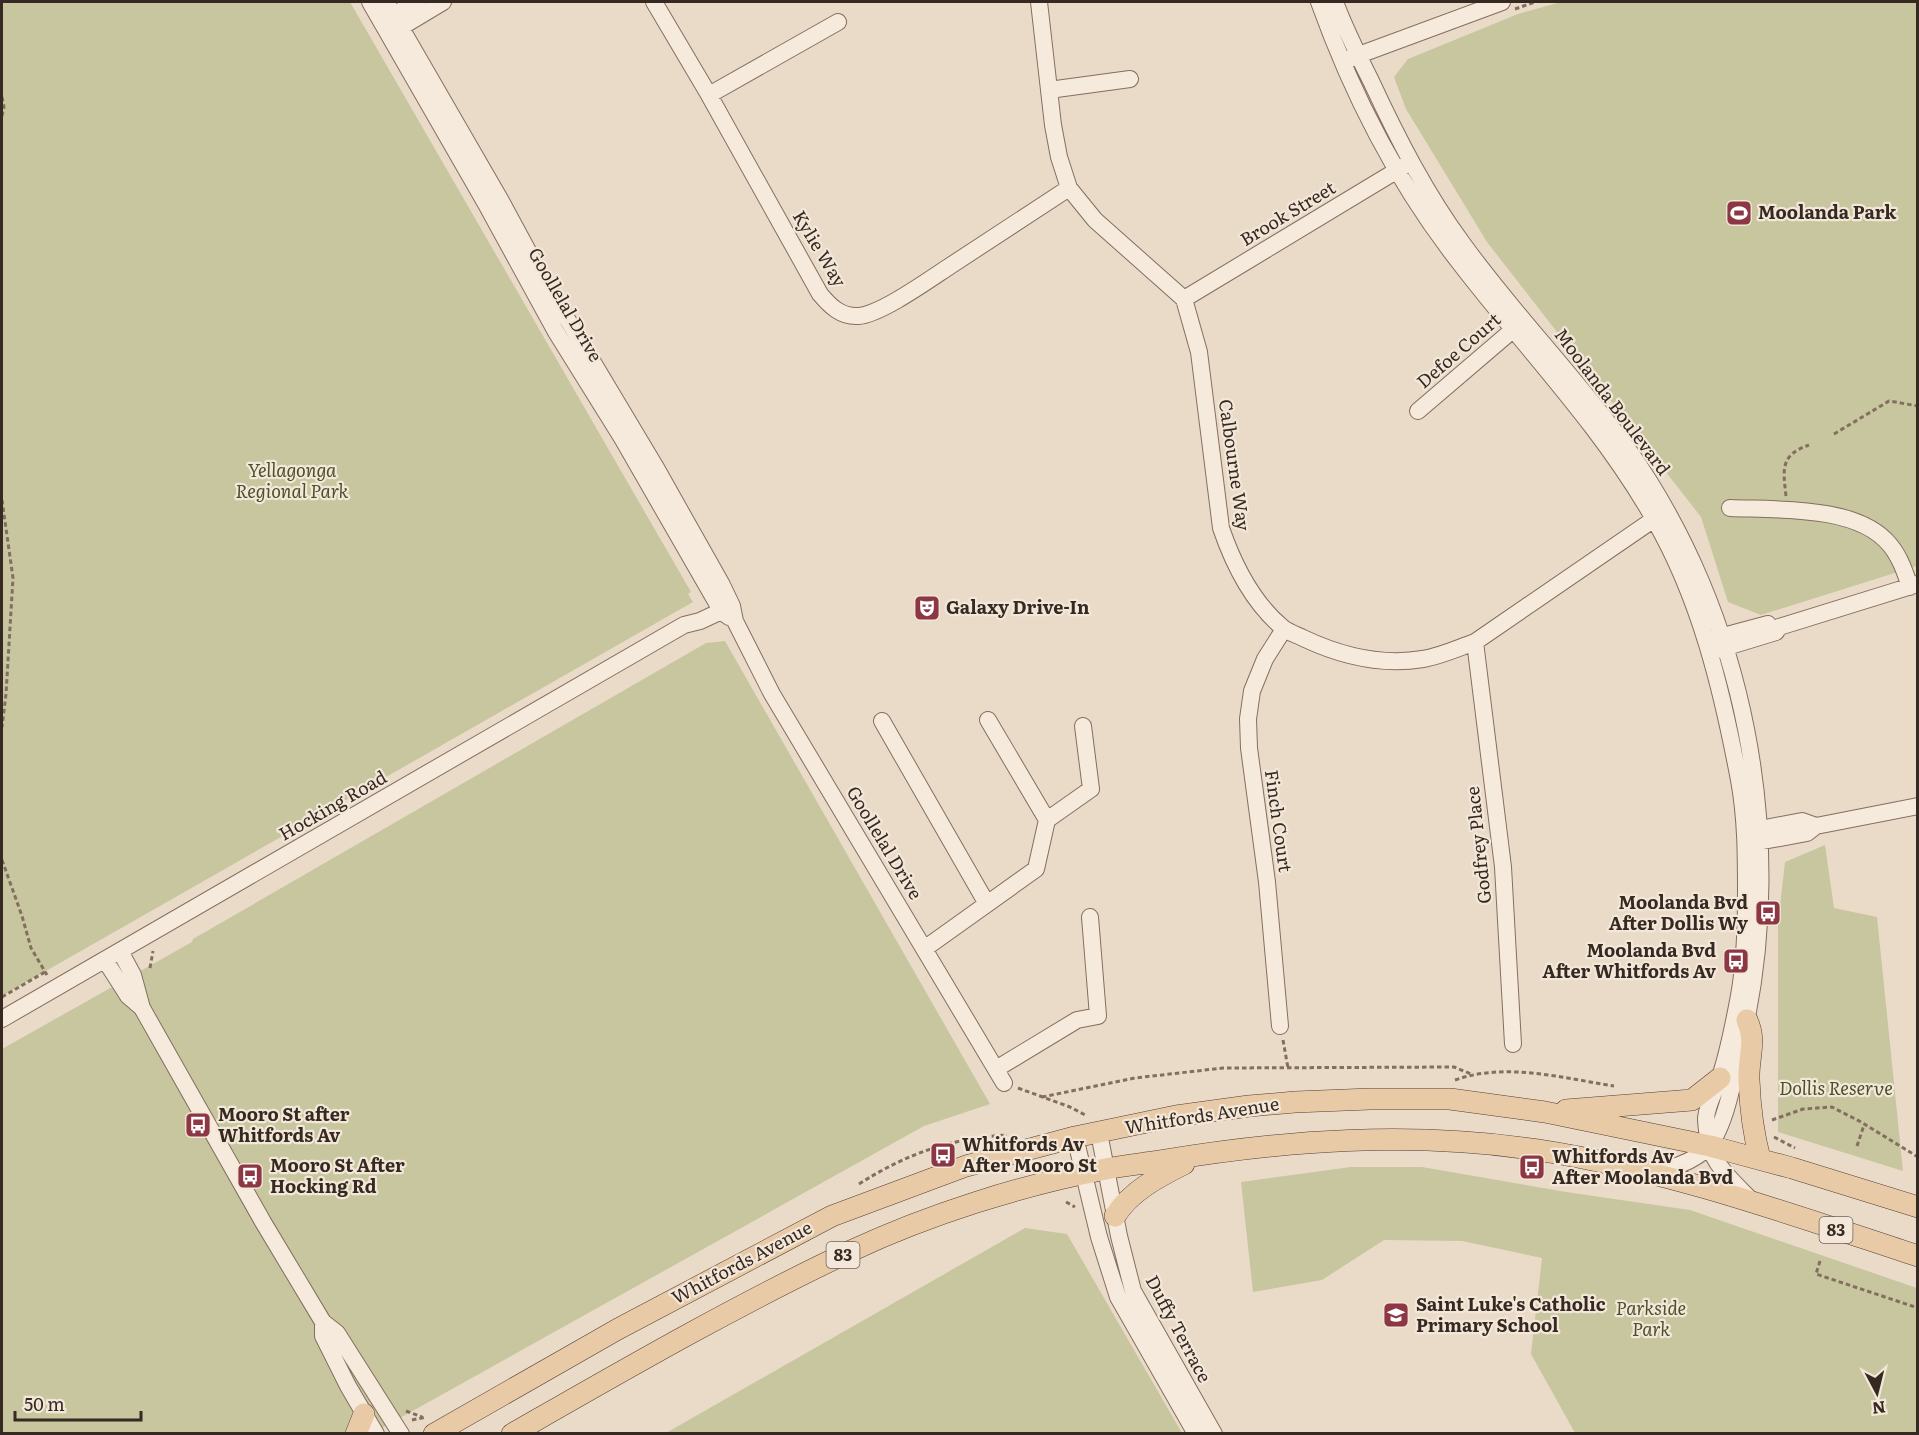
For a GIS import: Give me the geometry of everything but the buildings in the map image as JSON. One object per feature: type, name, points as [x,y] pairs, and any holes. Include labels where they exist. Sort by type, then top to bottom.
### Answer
[{"type":"main road","points":[[1747,1020],[1753,1040],[1749,1078],[1751,1124],[1760,1159]]},
{"type":"main road","points":[[1545,1112],[1692,1100],[1720,1078]]},
{"type":"main road","name":"Whitfords Avenue","points":[[434,1434],[618,1329],[832,1216],[966,1166],[1075,1137],[1093,1125],[1295,1102],[1450,1099],[1545,1112],[1710,1146],[1917,1207]]},
{"type":"main road","name":"Whitfords Avenue","points":[[512,1434],[635,1364],[854,1250],[922,1222],[1083,1174],[1203,1154],[1294,1143],[1371,1138],[1451,1140],[1563,1154],[1649,1173],[1754,1203],[1917,1256]]},
{"type":"main road","points":[[1115,1216],[1123,1204],[1156,1178],[1203,1154]]},
{"type":"main road","points":[[356,1434],[364,1414]]},
{"type":"street","name":"Goollelal Drive","points":[[370,2],[390,19],[501,201],[547,287],[655,466],[772,694],[1000,1076]]},
{"type":"street","points":[[390,19],[417,2]]},
{"type":"street","points":[[390,19],[443,2]]},
{"type":"street","name":"Kylie Way","points":[[654,2],[709,95],[820,294],[831,307],[842,314],[868,315],[913,291],[1070,188]]},
{"type":"street","points":[[1039,2],[1053,125],[1059,157],[1070,188],[1095,220],[1185,299]]},
{"type":"street","name":"Moolanda Boulevard","points":[[1319,2],[1342,62],[1368,118],[1397,171],[1457,260],[1519,324]]},
{"type":"street","name":"Moolanda Boulevard","points":[[1335,2],[1396,133],[1462,244],[1660,515],[1688,589],[1716,644],[1740,783],[1753,837],[1761,910],[1747,1020],[1722,1120],[1710,1146]]},
{"type":"street","points":[[1342,62],[1502,2]]},
{"type":"street","points":[[709,95],[838,21]]},
{"type":"street","points":[[1049,90],[1130,79]]},
{"type":"street","name":"Brook Street","points":[[1185,299],[1412,162]]},
{"type":"street","name":"Calbourne Way","points":[[1185,299],[1199,352],[1221,528],[1229,551],[1259,601],[1284,628],[1317,645],[1353,657],[1396,662],[1424,659],[1475,642],[1660,515]]},
{"type":"street","name":"Defoe Court","points":[[1418,411],[1519,324]]},
{"type":"street","points":[[1716,644],[1772,622],[1779,627],[1914,586],[1889,543],[1874,530],[1847,519],[1788,510],[1731,508]]},
{"type":"street","name":"Hocking Road","points":[[2,1019],[684,625],[700,621],[726,606]]},
{"type":"street","name":"Finch Court","points":[[1280,1026],[1267,882],[1249,748],[1248,719],[1252,691],[1260,670],[1284,628]]},
{"type":"street","name":"Godfrey Place","points":[[1475,642],[1503,867],[1513,1044]]},
{"type":"street","points":[[988,720],[1047,820]]},
{"type":"street","points":[[882,722],[987,904]]},
{"type":"street","points":[[924,949],[1036,869],[1047,820],[1090,789],[1083,726]]},
{"type":"street","points":[[1753,837],[1802,821],[1816,826],[1917,806]]},
{"type":"street","name":"Moolanda Boulevard","points":[[1753,837],[1739,999],[1720,1078],[1706,1116],[1710,1146],[1717,1163],[1754,1203]]},
{"type":"street","points":[[1000,1076],[1077,1020],[1098,1016],[1089,917]]},
{"type":"street","points":[[112,956],[128,996],[142,1008],[263,1222],[323,1322],[337,1333],[401,1434]]},
{"type":"street","name":"Duffy Terrace","points":[[1093,1125],[1106,1169],[1133,1291],[1214,1434]]},
{"type":"street","name":"Duffy Terrace","points":[[1075,1137],[1106,1264],[1118,1298],[1196,1434]]},
{"type":"street","points":[[1649,1173],[1675,1168],[1710,1146]]},
{"type":"street","points":[[323,1322],[323,1336],[376,1434]]},
{"type":"path","points":[[2,97],[4,107],[2,116]]},
{"type":"path","points":[[1834,434],[1889,401],[1917,406]]},
{"type":"path","points":[[1788,510],[1783,470],[1790,454],[1809,445]]},
{"type":"path","points":[[2,500],[13,578],[2,728]]},
{"type":"path","points":[[2,860],[31,948],[56,987]]},
{"type":"path","points":[[2,997],[45,972]]},
{"type":"path","points":[[1280,1026],[1288,1068]]},
{"type":"path","points":[[1042,1097],[1135,1078],[1223,1068],[1454,1067],[1472,1074]]},
{"type":"path","points":[[1000,1076],[1042,1097],[1070,1107],[1093,1125]]},
{"type":"path","points":[[1767,1122],[1803,1109],[1832,1107],[1917,1157]]},
{"type":"path","points":[[1857,1146],[1864,1125]]},
{"type":"path","points":[[1820,1261],[1816,1274],[1917,1308]]},
{"type":"green space","name":"Yellagonga Regional Park","points":[[2,2],[350,2],[691,592],[688,594],[693,602],[2,996]]},
{"type":"green space","name":"Moolanda Park","points":[[1561,2],[1917,2],[1917,566],[1761,615],[1728,602],[1701,517],[1487,242],[1406,109],[1394,77],[1408,59],[1518,14]]},
{"type":"green space","points":[[725,641],[990,1104],[924,1126],[373,1433],[2,1433],[2,1049],[192,942],[193,939],[706,643]]},
{"type":"green space","name":"Dollis Reserve","points":[[1825,845],[1834,908],[1877,917],[1903,1171],[1778,1132],[1778,924],[1785,862]]},
{"type":"green space","name":"Parkside Park","points":[[1351,1167],[1422,1167],[1566,1192],[1690,1210],[1917,1288],[1917,1433],[1575,1433],[1531,1354],[1542,1258],[1462,1241],[1384,1240],[1322,1280],[1253,1292],[1241,1182]]},
{"type":"green space","points":[[1025,1228],[1067,1234],[1182,1433],[666,1433]]},
{"type":"place","name":"Moolanda Park","points":[[1739,213]]},
{"type":"place","name":"Galaxy Drive-In","points":[[927,608]]},
{"type":"place","name":"Moolanda Bvd After Dollis Wy","points":[[1768,913]]},
{"type":"place","name":"Moolanda Bvd After Whitfords Av","points":[[1736,961]]},
{"type":"place","name":"Mooro St after Whitfords Av","points":[[198,1125]]},
{"type":"place","name":"Whitfords Av After Mooro St","points":[[943,1155]]},
{"type":"place","name":"Whitfords Av After Moolanda Bvd","points":[[1532,1167]]},
{"type":"place","name":"Mooro St After Hocking Rd","points":[[250,1176]]},
{"type":"place","name":"Saint Luke's Catholic Primary School","points":[[1396,1315]]}]
